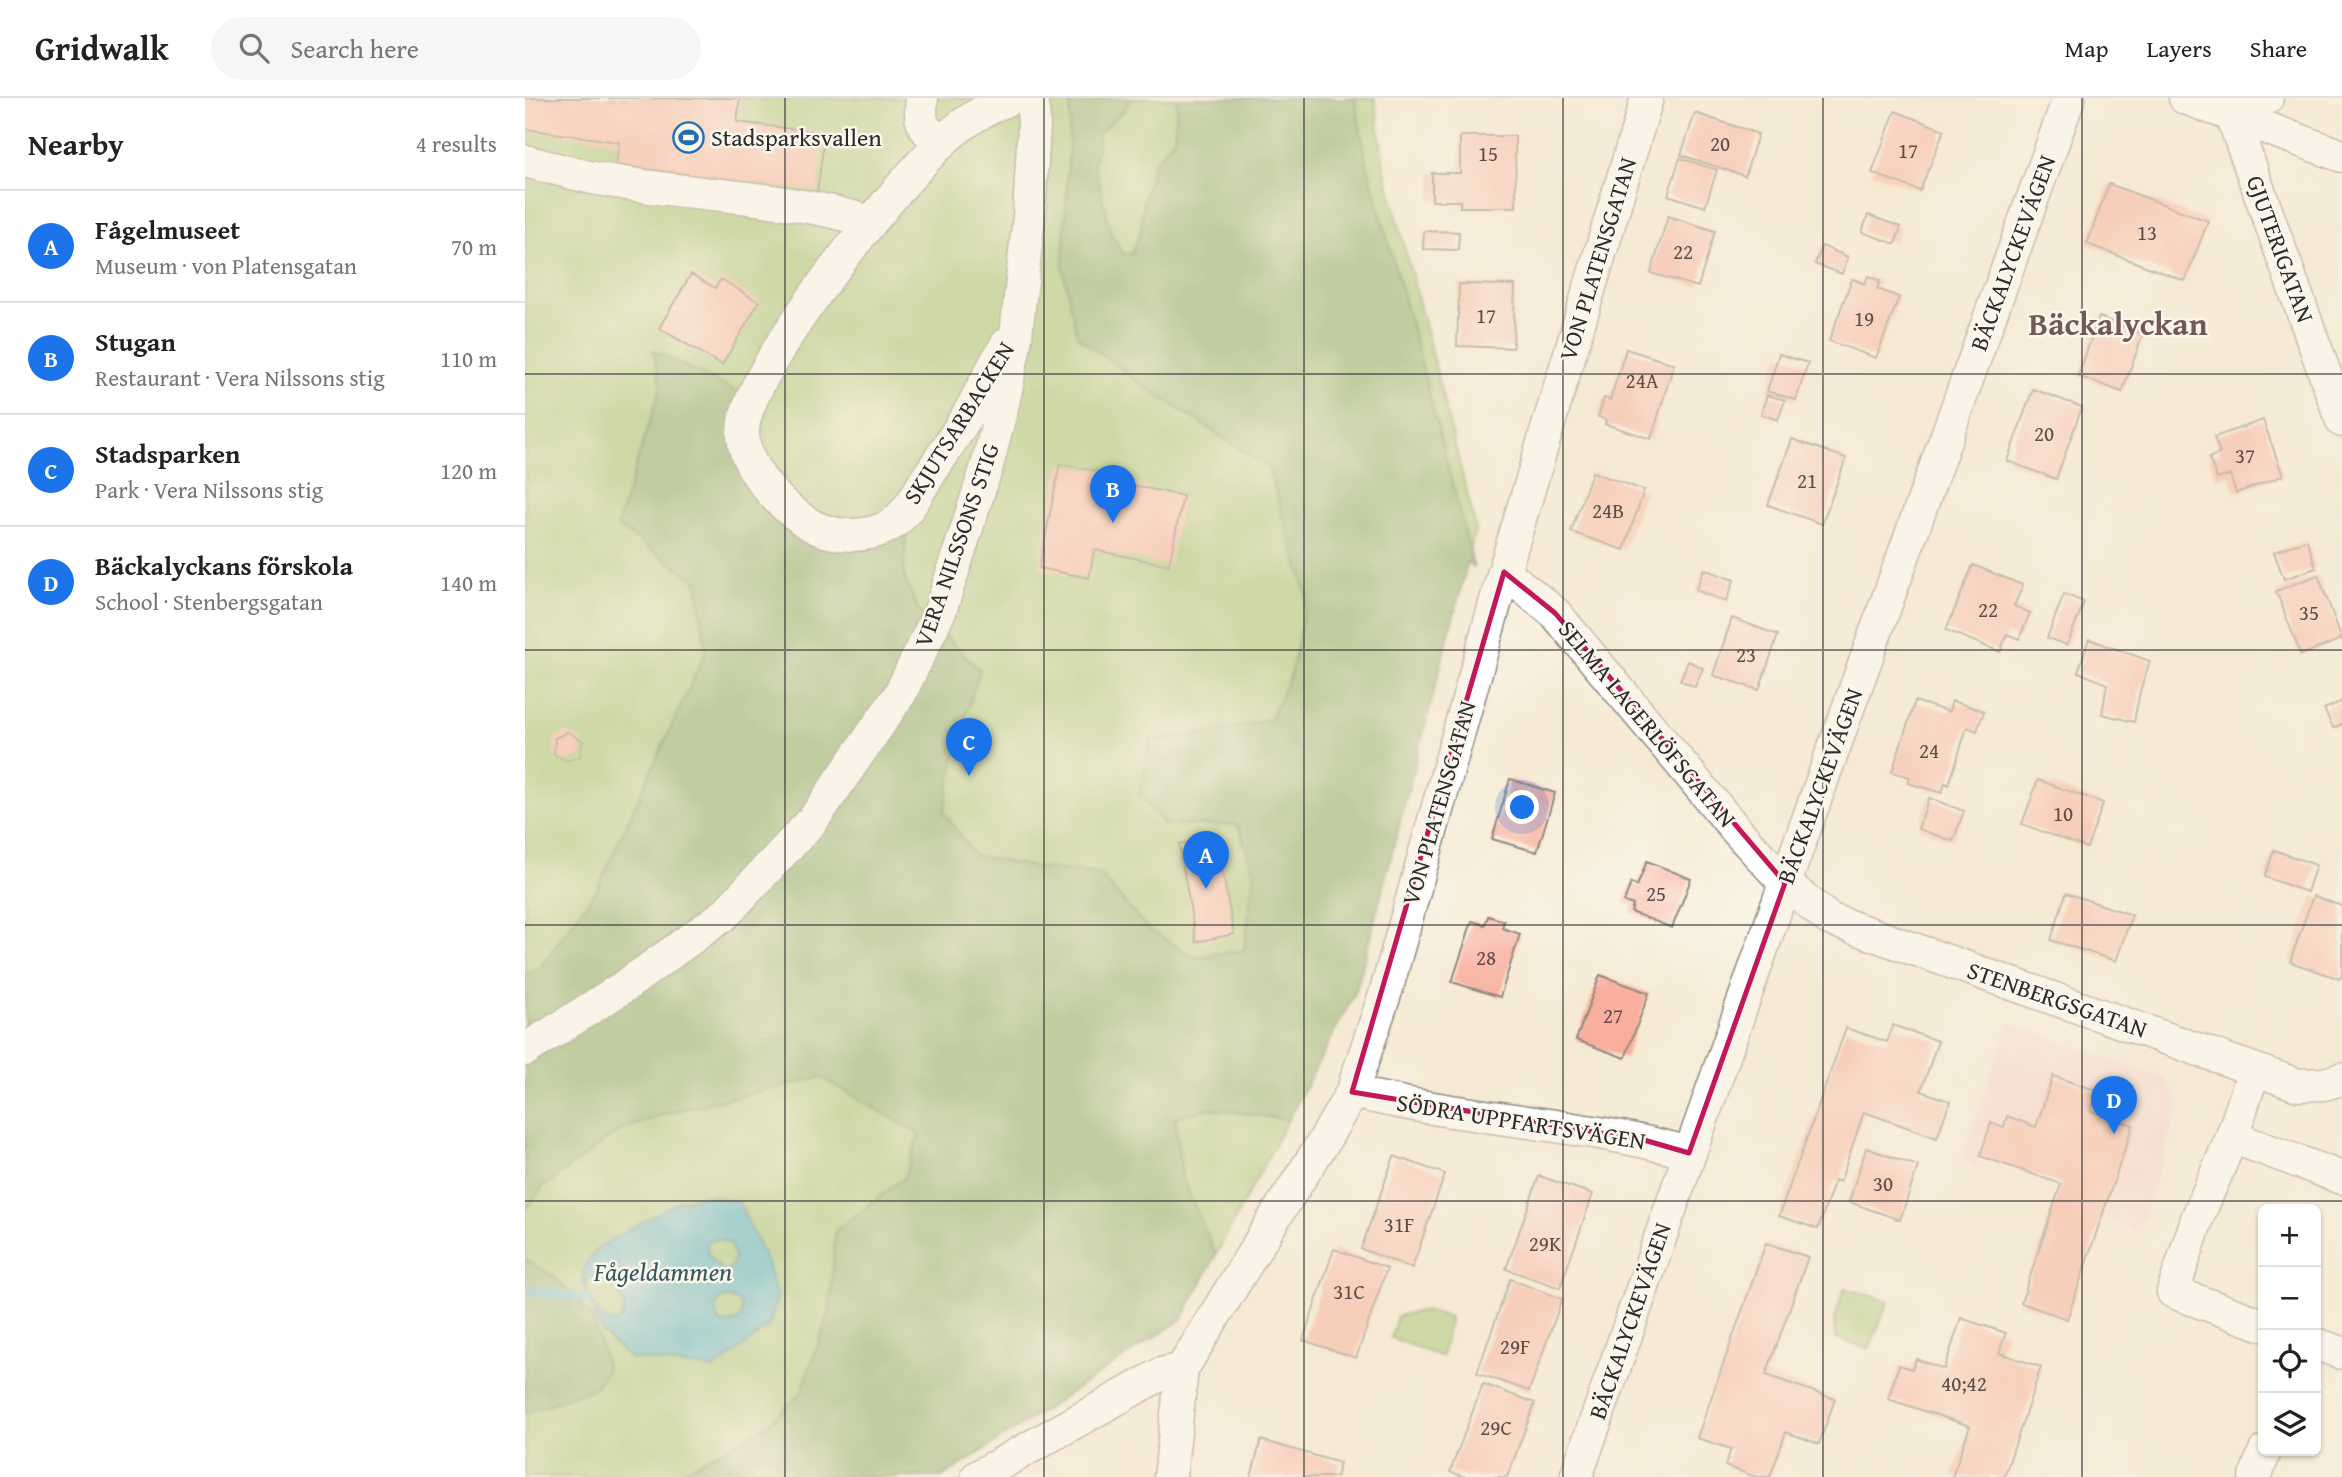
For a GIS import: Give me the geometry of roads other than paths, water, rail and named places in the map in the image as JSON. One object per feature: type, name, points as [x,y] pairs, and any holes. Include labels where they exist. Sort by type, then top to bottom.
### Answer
[{"type":"street","points":[[922,98],[919,119],[923,127],[941,144]]},
{"type":"street","name":"SKJUTSARBACKEN","points":[[1010,98],[982,111],[941,144],[870,222],[765,371],[744,417],[743,434],[748,458],[769,490],[808,524],[826,532],[847,535],[889,526],[913,500],[1016,332],[1028,216],[1034,124],[1032,98]]},
{"type":"street","name":"VON PLATENSGATAN","points":[[1170,1477],[1182,1369],[1352,1092],[1389,978],[1504,572],[1647,98]]},
{"type":"street","name":"BÄCKALYCKEVÄGEN","points":[[1576,1477],[1785,883],[2069,98]]},
{"type":"street","points":[[2185,98],[2342,156]]},
{"type":"street","points":[[2232,116],[2267,98]]},
{"type":"street","name":"GJUTERIGATAN","points":[[2232,116],[2342,421]]},
{"type":"street","points":[[525,161],[594,178],[782,204],[843,214],[870,222]]},
{"type":"street","name":"VERA NILSSONS STIG","points":[[525,1050],[625,986],[724,915],[813,820],[900,694],[940,611],[987,466],[1004,399],[1016,332]]},
{"type":"street","name":"SELMA LAGERLÖFSGATAN","points":[[1504,572],[1555,613],[1737,831],[1785,883]]},
{"type":"street","name":"STENBERGSGATAN","points":[[1785,883],[1829,919],[2254,1070],[2298,1085],[2324,1084],[2342,1079]]},
{"type":"street","points":[[2254,1070],[2232,1137],[2198,1216],[2173,1292],[2258,1323]]},
{"type":"street","name":"SÖDRA UPPFARTSVÄGEN","points":[[1352,1092],[1396,1103],[1644,1140],[1689,1153]]},
{"type":"street","points":[[2232,1137],[2342,1178]]},
{"type":"street","points":[[2321,1346],[2342,1353]]},
{"type":"street","points":[[977,1477],[1161,1374],[1182,1369]]},
{"type":"street","points":[[2256,1477],[2263,1456]]},
{"type":"water","name":"Fågeldammen","points":[[707,1195],[739,1202],[768,1266],[777,1299],[770,1325],[715,1369],[629,1358],[603,1334],[583,1285],[584,1267],[598,1248],[677,1202]],"holes":[[[719,1239],[731,1245],[734,1258],[731,1268],[723,1270],[708,1254],[708,1241]],[[597,1274],[602,1276],[616,1289],[624,1313],[617,1322],[610,1323],[594,1305],[587,1289],[590,1277]],[[729,1297],[740,1303],[742,1312],[739,1320],[726,1324],[718,1321],[715,1308],[720,1300]]]},
{"type":"waterway","points":[[525,1290],[588,1299]]},
{"type":"place","name":"Stadsparksvallen","points":[[688,138]]},
{"type":"place","name":"Stugan","points":[[1113,523]]},
{"type":"place","name":"Stadsparken","points":[[969,776]]},
{"type":"place","name":"Fågelmuseet","points":[[1206,889]]},
{"type":"place","name":"Bäckalyckans förskola","points":[[2114,1134]]},
{"type":"district","name":"Bäckalyckan","points":[[2118,324]]}]
